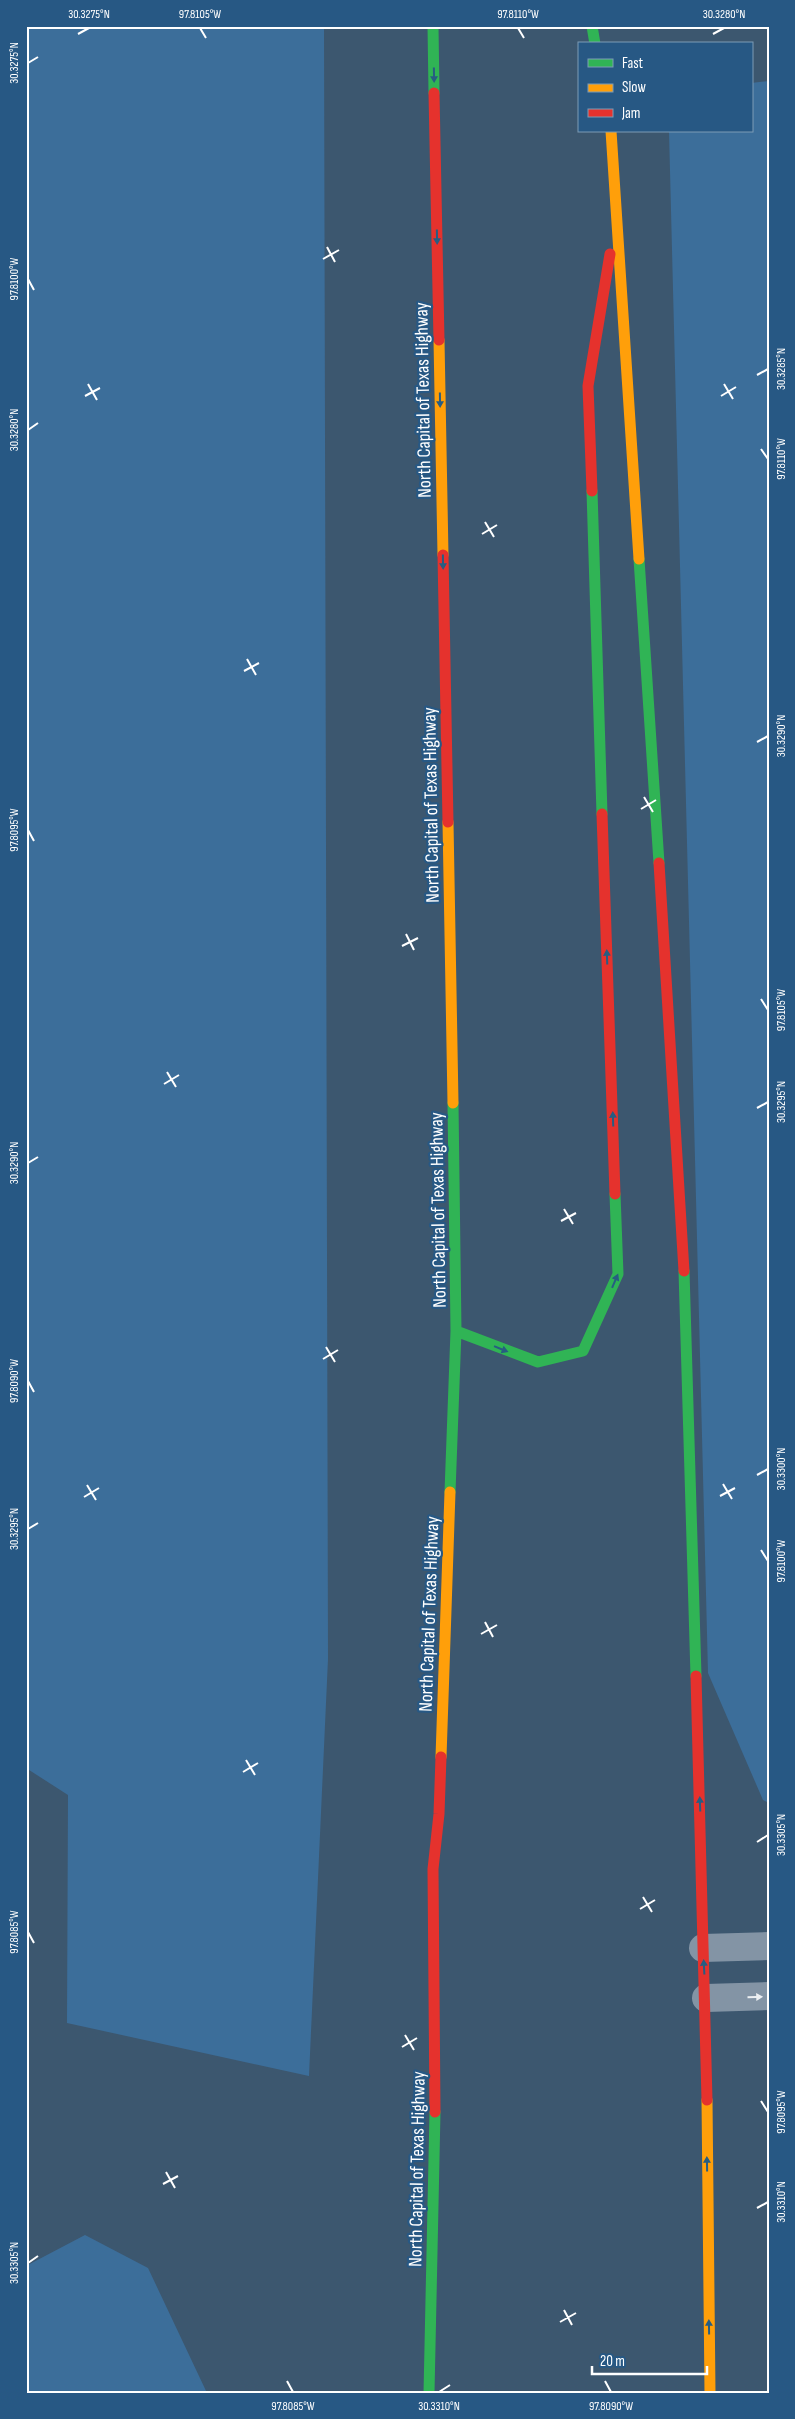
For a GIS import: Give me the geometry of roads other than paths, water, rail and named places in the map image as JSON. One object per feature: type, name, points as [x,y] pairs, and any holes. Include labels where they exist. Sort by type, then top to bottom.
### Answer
[{"type":"highway","name":"North Capital of Texas Highway","points":[[429,2393],[435,2141],[433,1869],[439,1814],[456,1331],[456,1211],[433,26]]},
{"type":"highway","points":[[592,26],[595,42]]},
{"type":"highway","points":[[611,132],[618,208],[682,1220],[706,1998],[710,2393]]},
{"type":"highway","points":[[456,1331],[538,1362],[583,1351],[618,1274],[588,386],[618,208]]},
{"type":"street","points":[[703,1948],[769,1946]]},
{"type":"street","points":[[706,1998],[769,1996]]}]
